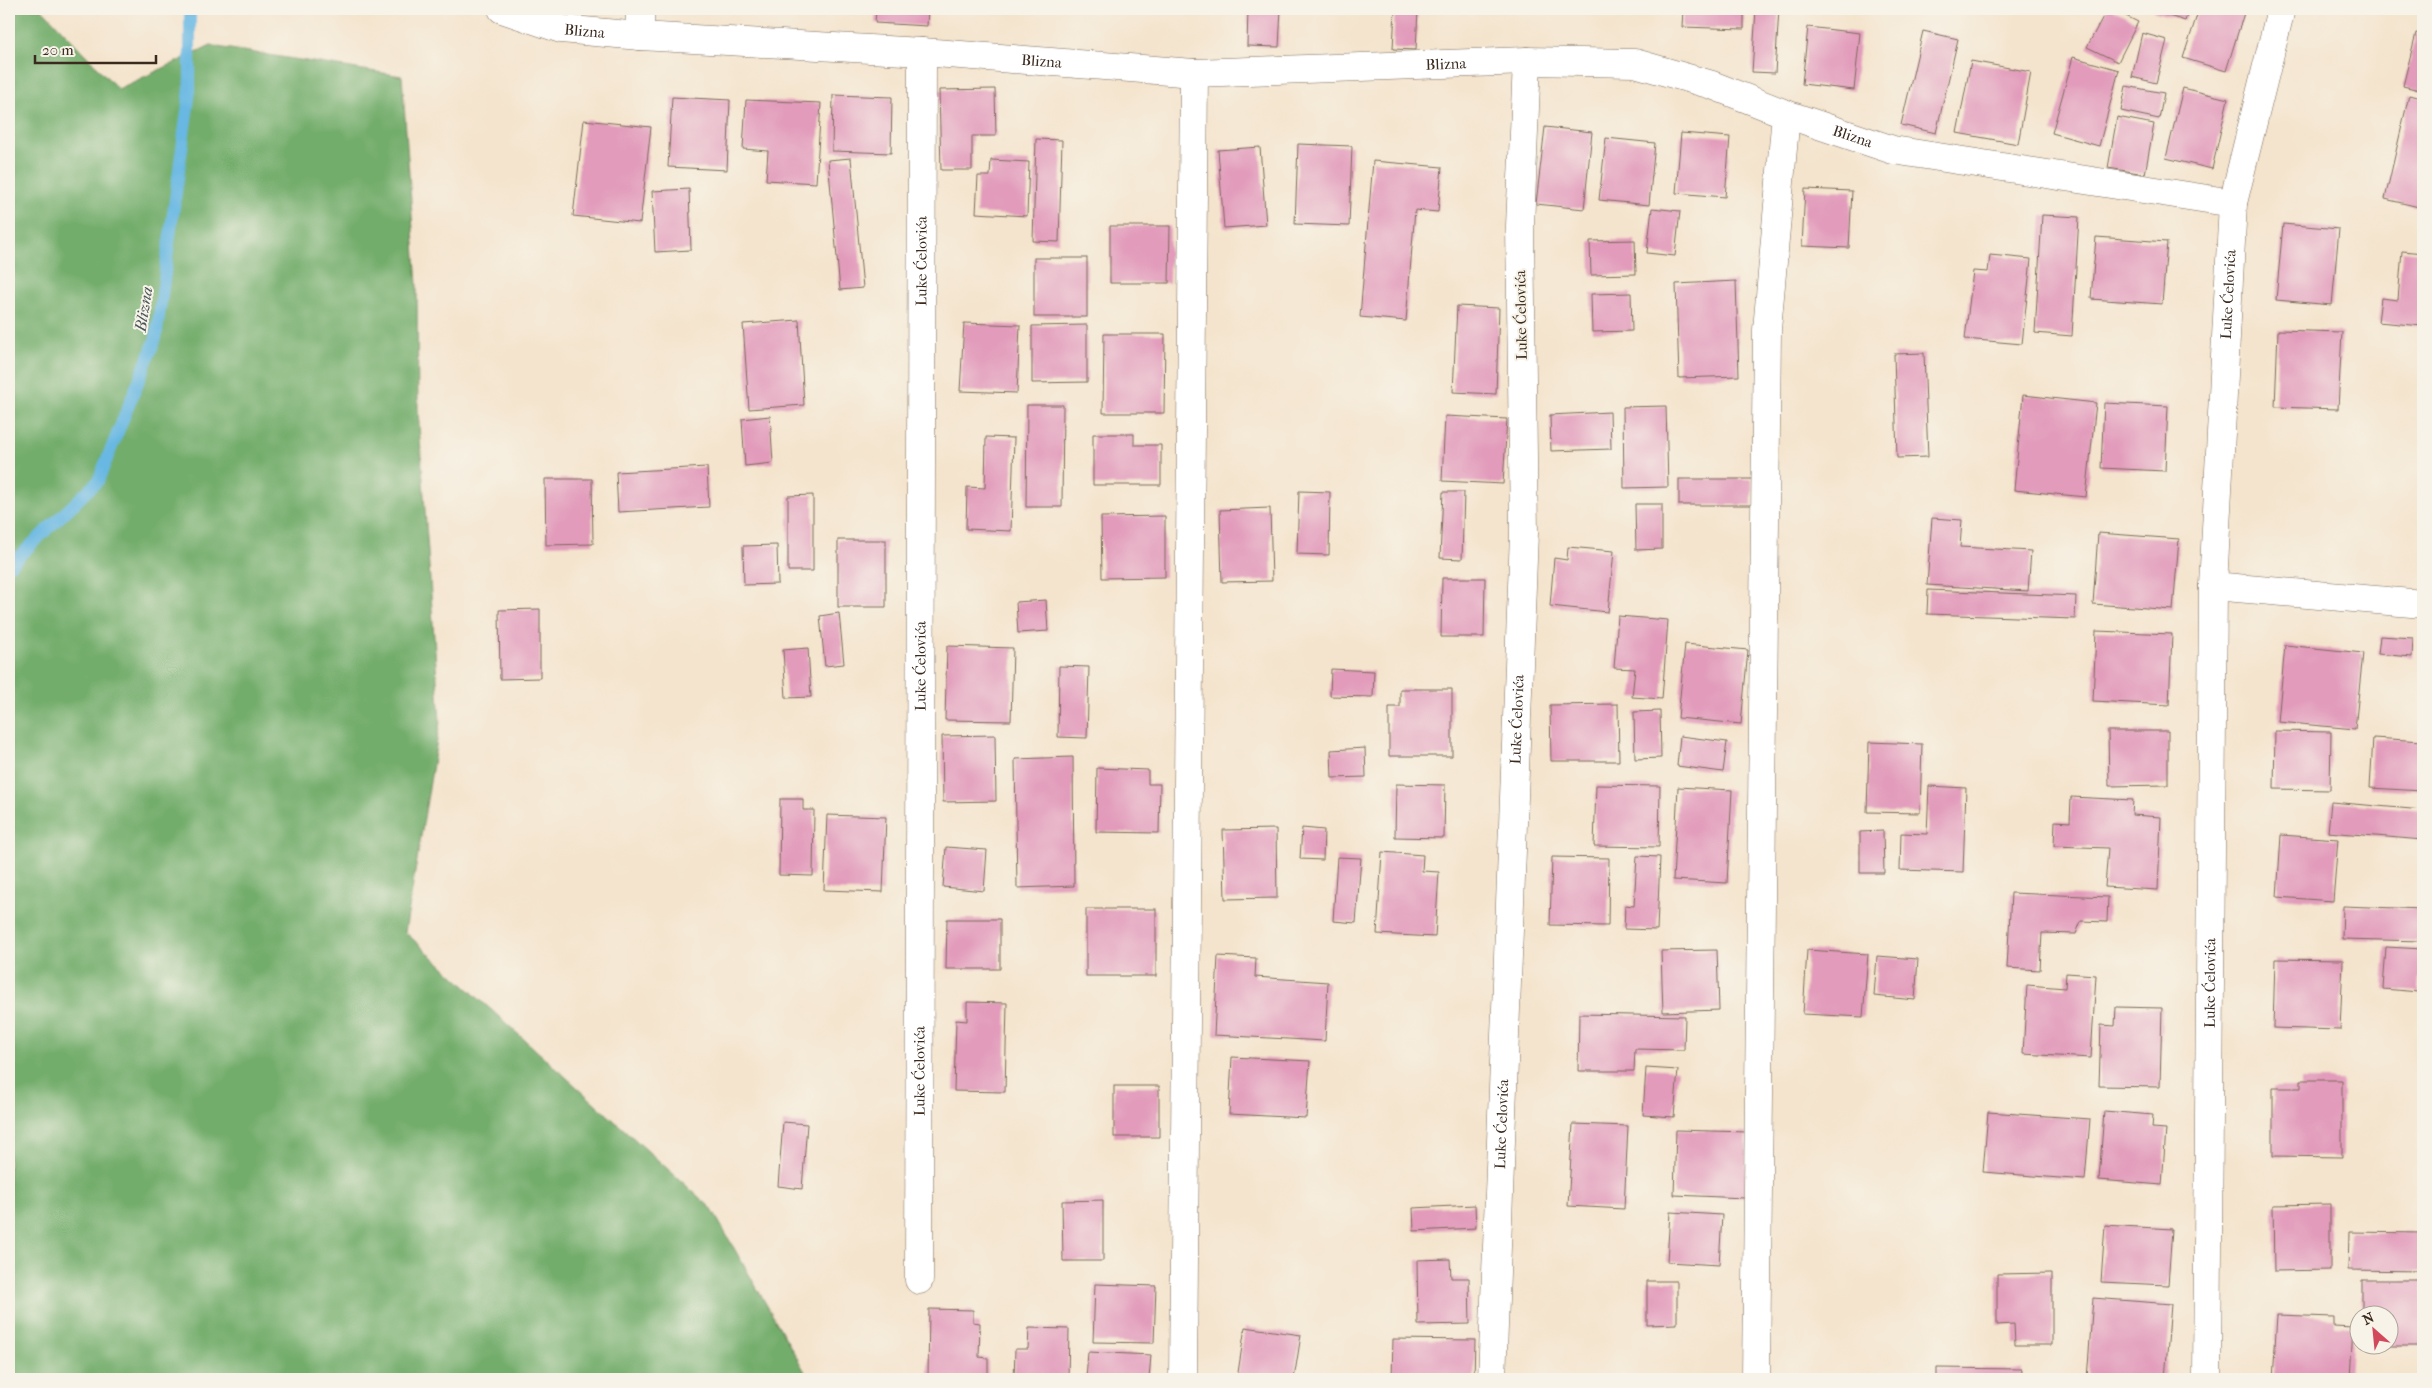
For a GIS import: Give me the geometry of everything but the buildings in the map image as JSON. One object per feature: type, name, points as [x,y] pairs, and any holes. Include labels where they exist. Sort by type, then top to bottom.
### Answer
[{"type":"street","name":"Blizna","points":[[502,9],[561,29],[640,36],[922,52],[1194,72],[1528,61],[1635,63],[1712,85],[1786,114],[1893,150],[2233,203]]},
{"type":"street","points":[[640,9],[640,36]]},
{"type":"street","name":"Luke Ćelovića","points":[[2207,1379],[2213,586],[2233,203],[2281,9]]},
{"type":"street","name":"Luke Ćelovića","points":[[918,1280],[922,52]]},
{"type":"street","name":"Luke Ćelovića","points":[[1492,1379],[1524,533],[1520,226],[1528,61]]},
{"type":"street","points":[[1183,1379],[1194,72]]},
{"type":"street","points":[[1756,1379],[1767,330],[1786,114]]},
{"type":"street","points":[[2213,586],[2423,604]]},
{"type":"green space","points":[[9,9],[42,9],[118,89],[211,46],[402,76],[417,285],[418,410],[440,722],[405,932],[711,1208],[809,1379],[9,1379]]},
{"type":"waterway","name":"Blizna","points":[[9,566],[98,481],[156,338],[190,90],[190,9]]}]
